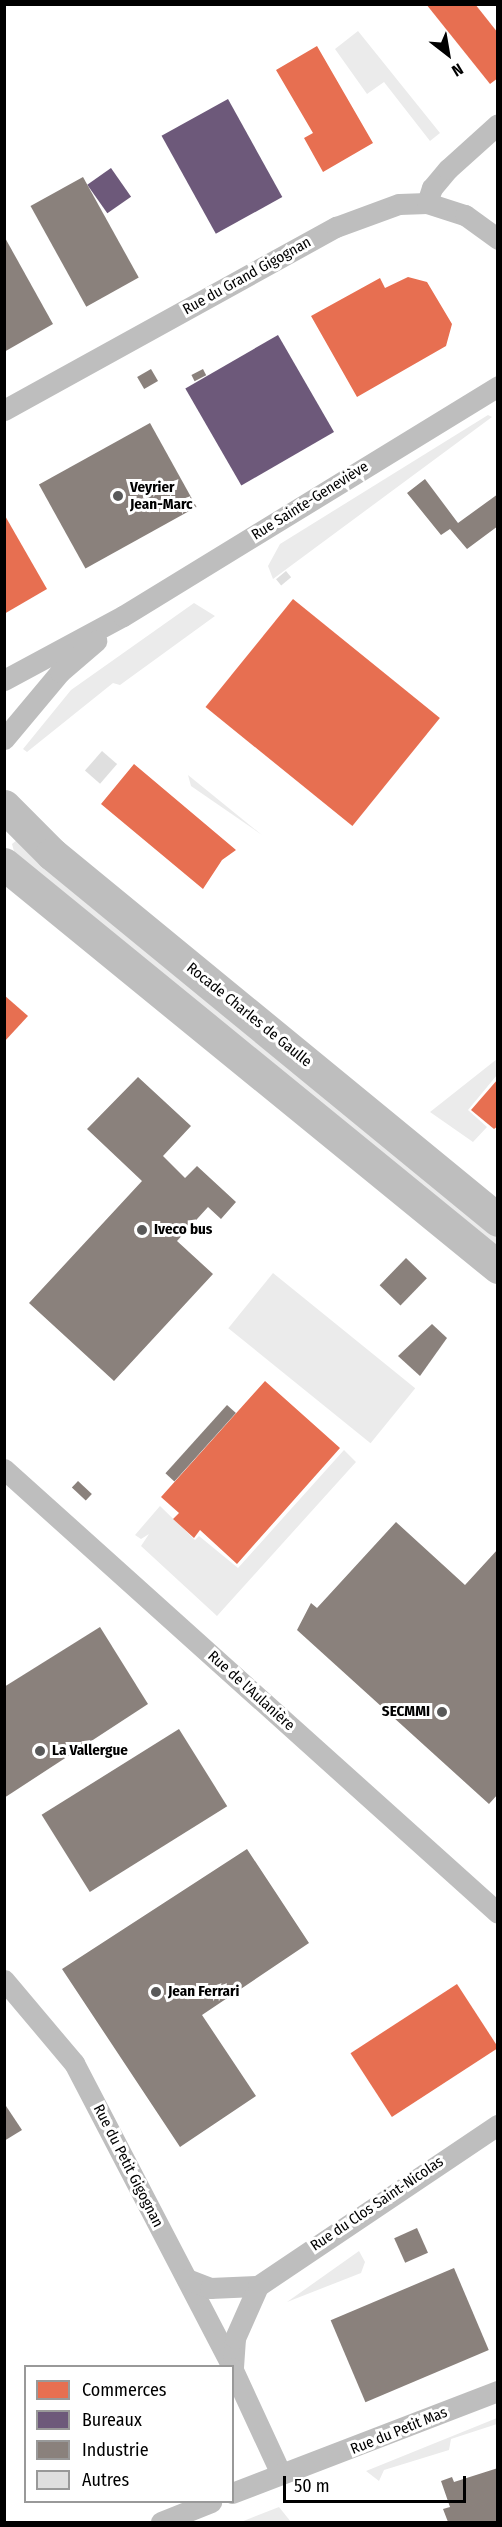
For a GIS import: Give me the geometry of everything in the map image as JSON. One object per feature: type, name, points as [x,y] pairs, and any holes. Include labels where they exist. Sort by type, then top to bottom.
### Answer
[{"type":"main road","name":"Rocade Charles de Gaulle","points":[[4,806],[52,854],[498,1220]]},
{"type":"main road","points":[[4,864],[498,1267]]},
{"type":"street","points":[[427,203],[448,169],[498,124]]},
{"type":"street","name":"Rue du Grand Gigognan","points":[[4,410],[336,227],[399,204],[427,203],[465,215],[498,239]]},
{"type":"street","name":"Rue Sainte-Geneviève","points":[[123,616],[498,386]]},
{"type":"street","points":[[4,680],[123,616]]},
{"type":"street","points":[[4,739],[60,672],[123,616]]},
{"type":"street","name":"Rue de l'Aulanière","points":[[4,1469],[498,1913]]},
{"type":"street","name":"Rue du Petit Gigognan","points":[[4,1980],[74,2063],[231,2365]]},
{"type":"street","name":"Rue du Clos Saint-Nicolas","points":[[258,2286],[498,2125]]},
{"type":"street","points":[[187,2279],[210,2288],[258,2286],[235,2338],[233,2365]]},
{"type":"street","name":"Rue du Petit Gigognan","points":[[234,2370],[280,2472]]},
{"type":"street","name":"Rue du Petit Mas","points":[[234,2492],[280,2472],[343,2454],[498,2391]]},
{"type":"street","points":[[161,2523],[209,2503]]},
{"type":"shaded area","points":[[358,31],[440,133],[430,141],[384,82],[367,94],[335,49]]},
{"type":"shaded area","points":[[488,415],[492,417],[273,579],[268,566],[280,544]]},
{"type":"shaded area","points":[[194,603],[215,616],[120,685],[113,683],[27,752],[23,749],[71,690]]},
{"type":"shaded area","points":[[188,775],[262,835],[191,786]]},
{"type":"shaded area","points":[[17,840],[497,1235],[497,1253],[15,855],[12,844]]},
{"type":"shaded area","points":[[497,1059],[497,1075],[468,1110],[487,1127],[473,1142],[430,1112]]},
{"type":"shaded area","points":[[273,1273],[415,1388],[371,1443],[228,1328]]},
{"type":"shaded area","points":[[344,1450],[356,1462],[217,1616],[141,1546],[149,1534],[141,1539],[135,1535],[160,1506],[195,1540],[199,1536],[238,1568]]},
{"type":"shaded area","points":[[359,2251],[365,2262],[361,2273],[287,2302]]},
{"type":"shaded area","points":[[497,2418],[497,2424],[451,2439],[449,2450],[384,2470],[379,2481],[366,2471]]},
{"type":"shaded area","points":[[279,2507],[291,2522],[241,2522]]},
{"type":"building: Commerces","points":[[426,4],[475,4],[498,33],[498,78],[490,84]]},
{"type":"building: Commerces","points":[[317,46],[373,143],[323,172],[304,138],[313,133],[276,70]]},
{"type":"building: Commerces","points":[[408,277],[427,282],[452,324],[446,346],[357,397],[311,316],[380,278],[385,288]]},
{"type":"building: Commerces","points":[[4,514],[47,589],[4,614]]},
{"type":"building: Commerces","points":[[293,599],[440,718],[352,826],[206,707]]},
{"type":"building: Commerces","points":[[134,764],[236,850],[222,860],[203,889],[101,804]]},
{"type":"building: Commerces","points":[[4,995],[28,1016],[4,1042]]},
{"type":"building: Commerces","points":[[498,1079],[498,1126],[494,1129],[471,1110]]},
{"type":"building: Commerces","points":[[265,1381],[340,1448],[237,1564],[200,1530],[194,1538],[173,1519],[179,1513],[161,1497]]},
{"type":"building: Commerces","points":[[457,1984],[498,2048],[392,2117],[350,2053]]},
{"type":"building: Bureaux","points":[[228,99],[282,197],[216,234],[162,136]]},
{"type":"building: Bureaux","points":[[111,168],[131,197],[107,213],[87,185]]},
{"type":"building: Bureaux","points":[[278,335],[334,432],[241,485],[185,389]]},
{"type":"building: Industrie","points":[[83,177],[139,278],[86,307],[31,206]]},
{"type":"building: Industrie","points":[[4,236],[53,324],[4,352]]},
{"type":"building: Industrie","points":[[151,369],[158,381],[144,389],[137,377]]},
{"type":"building: Industrie","points":[[203,369],[206,375],[195,381],[191,375]]},
{"type":"building: Industrie","name":"Veyrier Jean-Marc","points":[[150,423],[197,507],[85,569],[39,485]]},
{"type":"building: Industrie","points":[[425,479],[458,523],[498,494],[498,526],[467,549],[450,529],[441,535],[407,493]]},
{"type":"building: Industrie","name":"Iveco bus","points":[[138,1077],[191,1126],[163,1156],[185,1178],[197,1166],[236,1202],[221,1219],[208,1207],[177,1241],[213,1274],[114,1381],[29,1303],[142,1181],[87,1129]]},
{"type":"building: Industrie","points":[[406,1258],[427,1278],[400,1305],[380,1285]]},
{"type":"building: Industrie","points":[[432,1324],[447,1338],[420,1376],[398,1356]]},
{"type":"building: Industrie","points":[[227,1405],[236,1413],[174,1481],[165,1473]]},
{"type":"building: Industrie","points":[[78,1481],[92,1494],[86,1501],[72,1488]]},
{"type":"building: Industrie","name":"SECMMI","points":[[396,1522],[465,1585],[498,1549],[498,1794],[489,1804],[297,1630],[311,1603],[317,1608]]},
{"type":"building: Industrie","name":"La Vallergue","points":[[100,1627],[148,1704],[4,1798],[4,1687]]},
{"type":"building: Industrie","points":[[179,1729],[227,1806],[90,1892],[42,1815]]},
{"type":"building: Industrie","name":"Jean Ferrari","points":[[247,1849],[309,1943],[202,2015],[256,2096],[180,2147],[62,1969]]},
{"type":"building: Industrie","points":[[4,2103],[22,2130],[4,2141]]},
{"type":"building: Industrie","points":[[417,2228],[428,2253],[405,2263],[394,2238]]},
{"type":"building: Industrie","points":[[454,2268],[489,2350],[365,2402],[331,2320]]},
{"type":"building: Industrie","points":[[498,2468],[498,2522],[448,2522],[443,2509],[450,2507],[441,2481],[452,2477],[454,2482]]},
{"type":"building: Autres","points":[[286,571],[291,577],[281,585],[276,579]]},
{"type":"building: Autres","points":[[102,751],[117,764],[100,784],[85,771]]},
{"type":"place","name":"Veyrier Jean-Marc","points":[[118,496]]},
{"type":"place","name":"Iveco bus","points":[[142,1230]]},
{"type":"place","name":"SECMMI","points":[[442,1712]]},
{"type":"place","name":"La Vallergue","points":[[40,1751]]},
{"type":"place","name":"Jean Ferrari","points":[[156,1992]]}]
